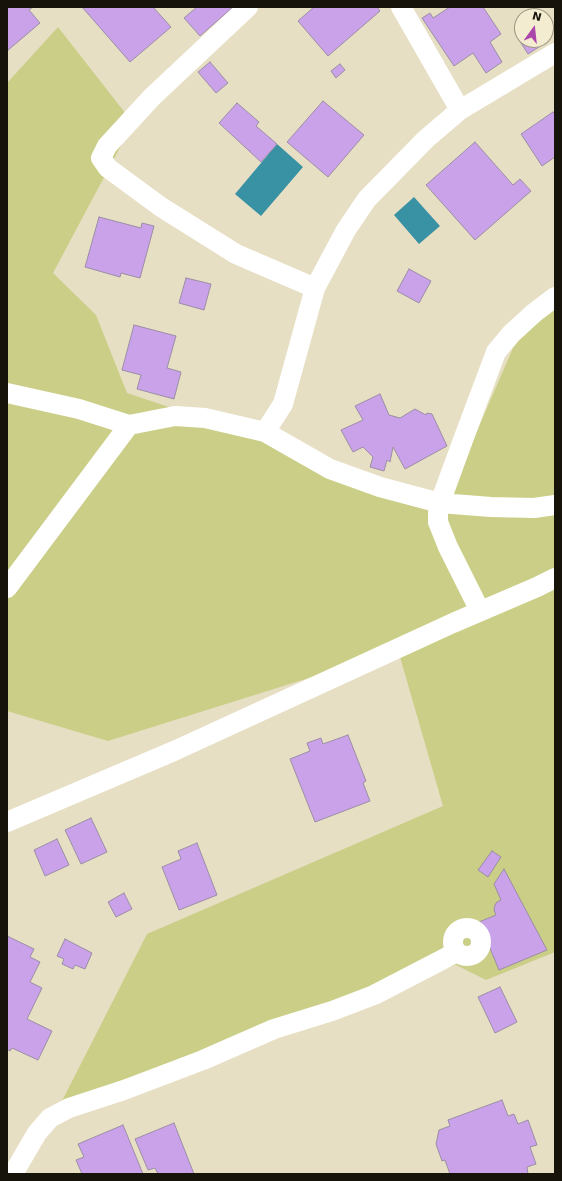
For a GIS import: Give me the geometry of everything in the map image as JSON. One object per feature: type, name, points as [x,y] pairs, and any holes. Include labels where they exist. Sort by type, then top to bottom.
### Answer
[{"type":"street","points":[[248,7],[152,97],[107,146],[101,158],[108,168],[161,207],[236,254],[315,288]]},
{"type":"street","points":[[401,7],[460,110]]},
{"type":"street","points":[[265,432],[283,404],[315,288],[346,230],[367,199],[426,139],[460,110],[555,53]]},
{"type":"street","points":[[480,611],[448,547],[438,522],[440,503],[496,352],[511,334],[534,313],[555,297]]},
{"type":"street","points":[[7,393],[79,409],[129,425],[175,416],[205,418],[265,432],[330,469],[380,487],[440,503],[491,507],[534,508],[555,505]]},
{"type":"street","points":[[7,588],[129,425]]},
{"type":"street","points":[[7,822],[174,751],[555,578]]},
{"type":"street","points":[[14,1174],[37,1133],[50,1118],[69,1108],[124,1090],[203,1060],[274,1029],[332,1011],[374,995],[457,952]]},
{"type":"green space","points":[[58,27],[133,123],[53,273],[96,315],[127,393],[447,500],[513,348],[555,293],[555,952],[486,980],[456,965],[62,1101],[147,934],[443,806],[398,650],[108,741],[7,711],[7,83]]},
{"type":"water","points":[[277,144],[303,167],[261,216],[235,194]]},
{"type":"water","points":[[414,197],[440,226],[419,244],[394,215]]},
{"type":"building","points":[[7,7],[33,7],[29,10],[40,23],[7,51]]},
{"type":"building","points":[[82,7],[153,7],[171,27],[130,62]]},
{"type":"building","points":[[197,7],[233,7],[200,36],[184,18]]},
{"type":"building","points":[[314,7],[377,7],[380,11],[328,56],[298,21]]},
{"type":"building","points":[[450,7],[483,7],[501,34],[490,42],[502,62],[486,73],[473,53],[454,66],[422,18],[430,13],[433,18]]},
{"type":"building","points":[[524,48],[537,48],[528,54]]},
{"type":"building","points":[[210,62],[228,83],[216,93],[198,72]]},
{"type":"building","points":[[340,64],[345,70],[336,78],[331,71]]},
{"type":"building","points":[[323,101],[364,135],[328,177],[287,142]]},
{"type":"building","points":[[237,103],[259,122],[256,126],[277,144],[261,162],[219,123]]},
{"type":"building","points":[[553,112],[555,114],[555,157],[542,166],[521,134]]},
{"type":"building","points":[[475,142],[513,185],[520,179],[531,191],[475,240],[426,185]]},
{"type":"building","points":[[99,217],[141,228],[142,223],[154,226],[140,278],[121,273],[120,277],[85,267]]},
{"type":"building","points":[[409,269],[431,281],[419,303],[397,291]]},
{"type":"building","points":[[186,278],[211,284],[204,310],[179,303]]},
{"type":"building","points":[[134,325],[176,336],[167,368],[181,372],[174,399],[137,389],[141,375],[122,370]]},
{"type":"building","points":[[380,394],[389,415],[400,418],[415,409],[426,415],[427,413],[432,414],[447,446],[405,469],[393,447],[390,462],[387,460],[384,471],[370,467],[373,457],[363,447],[353,452],[341,430],[363,420],[355,406]]},
{"type":"building","points":[[348,735],[366,781],[363,783],[370,801],[315,822],[290,759],[310,751],[307,743],[321,738],[323,744]]},
{"type":"building","points":[[91,818],[107,852],[81,864],[65,830]]},
{"type":"building","points":[[57,839],[69,865],[45,876],[34,850]]},
{"type":"building","points":[[197,843],[217,895],[179,910],[162,867],[181,859],[178,851]]},
{"type":"building","points":[[492,851],[501,857],[488,877],[478,870]]},
{"type":"building","points":[[504,869],[547,950],[499,970],[479,922],[496,915],[494,910],[495,905],[501,900],[494,884]]},
{"type":"building","points":[[124,893],[132,909],[116,917],[108,902]]},
{"type":"building","points":[[7,936],[34,949],[30,957],[40,962],[30,982],[42,988],[27,1019],[52,1031],[38,1060],[12,1048],[10,1051],[7,1049]]},
{"type":"building","points":[[65,939],[92,953],[85,969],[75,965],[73,969],[62,964],[64,959],[57,956]]},
{"type":"building","points":[[500,987],[517,1022],[495,1033],[478,997]]},
{"type":"building","points":[[502,1100],[508,1116],[514,1114],[518,1124],[528,1120],[537,1145],[530,1147],[536,1164],[527,1167],[528,1174],[450,1174],[445,1160],[442,1161],[436,1144],[439,1130],[450,1126],[448,1120]]},
{"type":"building","points":[[174,1123],[194,1174],[158,1174],[155,1168],[148,1170],[135,1139]]},
{"type":"building","points":[[123,1125],[143,1174],[82,1174],[76,1160],[84,1157],[78,1144]]}]
